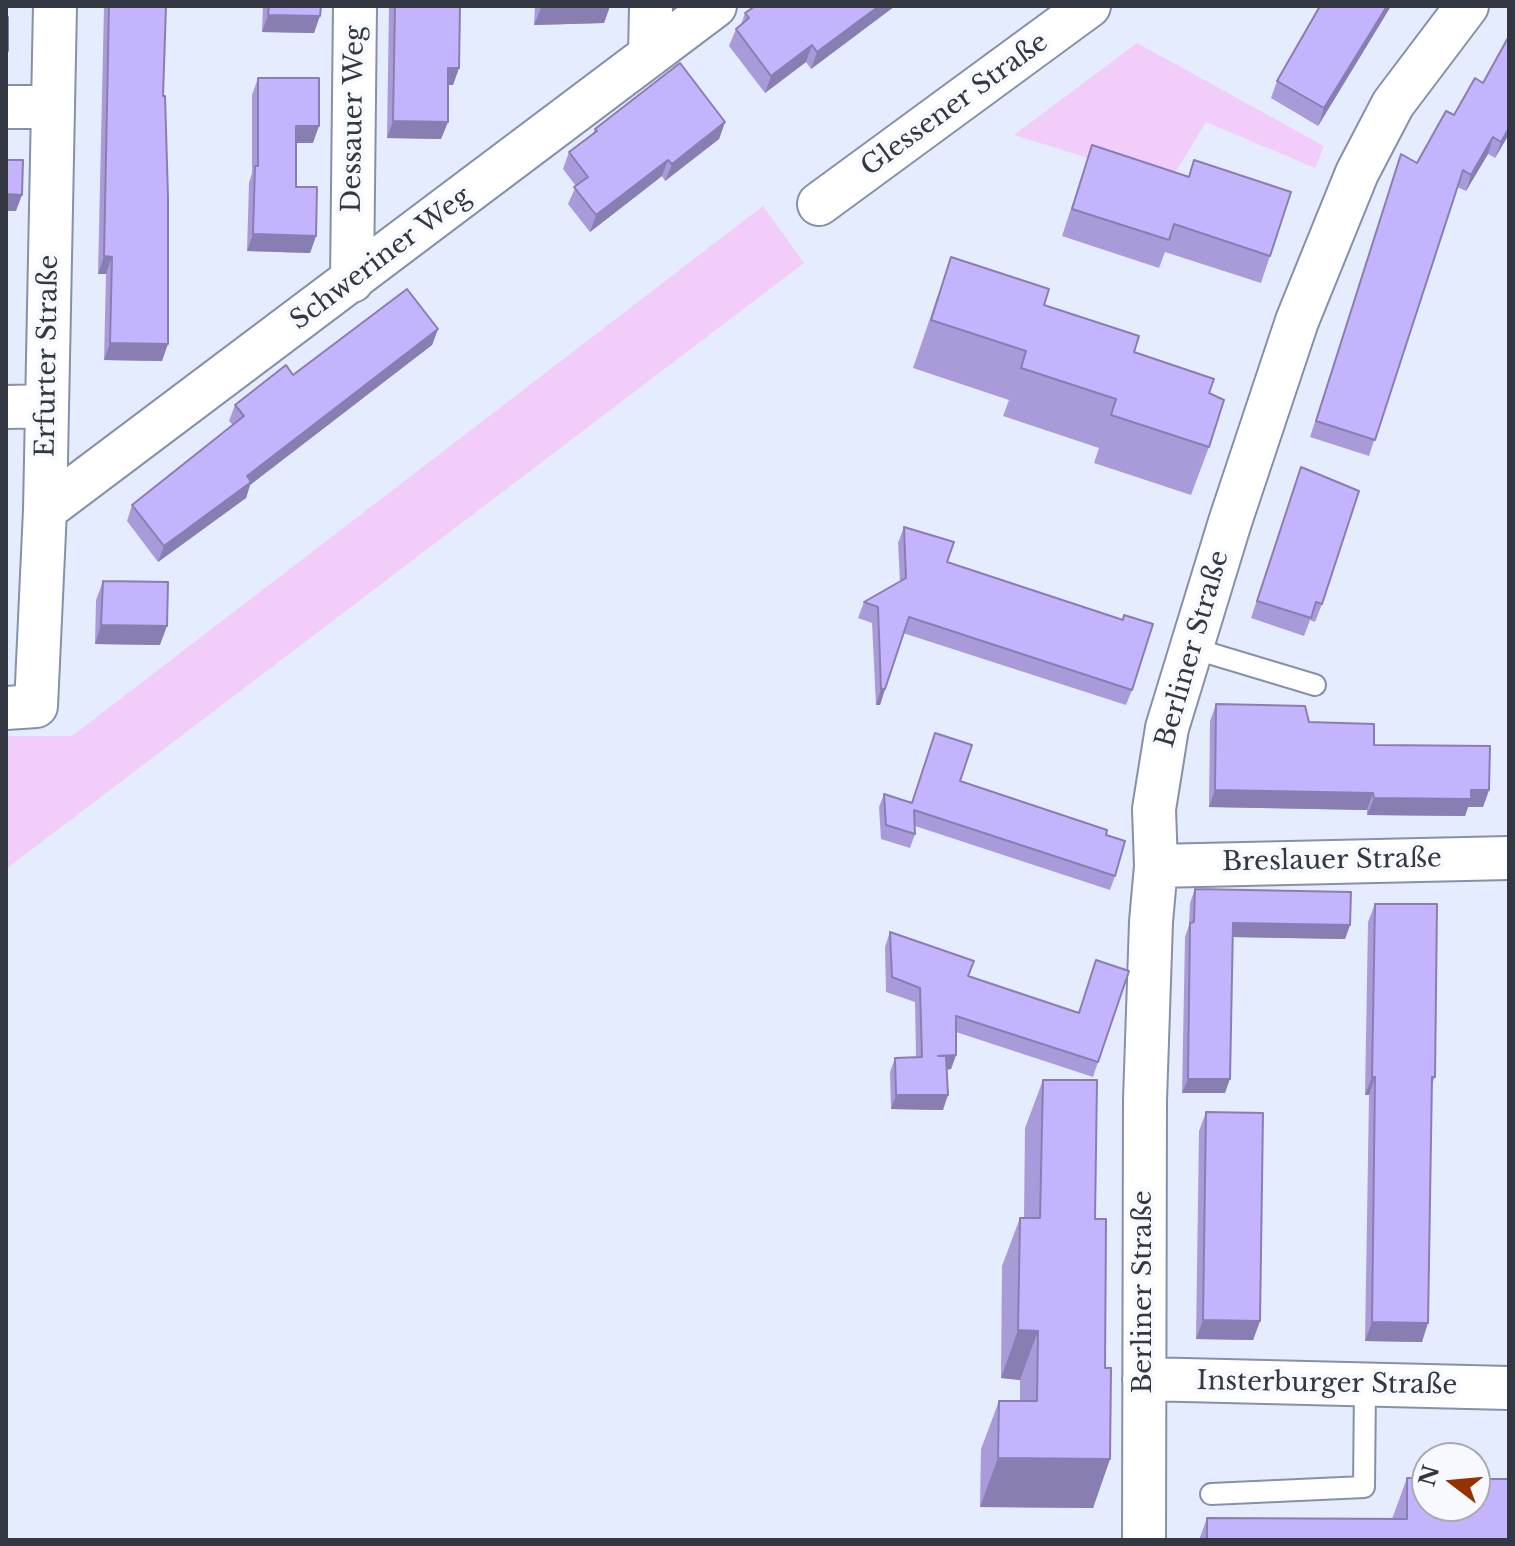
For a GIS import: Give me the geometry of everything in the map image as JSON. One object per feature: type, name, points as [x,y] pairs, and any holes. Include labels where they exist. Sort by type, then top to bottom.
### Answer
[{"type":"street","name":"Erfurter Straße","points":[[21,707],[45,510],[55,6]]},
{"type":"street","name":"Dessauer Weg","points":[[352,281],[355,6]]},
{"type":"street","points":[[650,55],[651,6]]},
{"type":"street","name":"Schweriner Weg","points":[[45,510],[715,6]]},
{"type":"street","name":"Glessener Straße","points":[[819,204],[957,106],[1089,6]]},
{"type":"street","name":"Berliner Straße","points":[[1144,1540],[1145,1100],[1156,866],[1154,809],[1167,728],[1236,502],[1297,321],[1357,173],[1393,104],[1467,6]]},
{"type":"street","points":[[6,107],[53,107]]},
{"type":"street","points":[[6,407],[47,406]]},
{"type":"street","name":"Breslauer Straße","points":[[1156,866],[1509,858]]},
{"type":"street","name":"Insterburger Straße","points":[[1144,1379],[1509,1388]]},
{"type":"lane","points":[[1192,648],[1315,685]]},
{"type":"lane","points":[[1211,1494],[1364,1487],[1365,1385]]},
{"type":"shaded area","points":[[1137,43],[1324,146],[1315,168],[1206,122],[1169,183],[1014,135]]},
{"type":"shaded area","points":[[763,206],[804,263],[6,869],[7,736],[72,736]]},
{"type":"building","points":[[109,6],[166,6],[163,96],[168,197],[168,344],[110,343],[112,257],[104,256]]},
{"type":"building","points":[[269,6],[321,6],[320,16],[268,15]]},
{"type":"building","points":[[395,6],[460,6],[459,68],[448,68],[448,122],[393,121]]},
{"type":"building","points":[[541,6],[610,6],[541,8]]},
{"type":"building","points":[[755,6],[879,6],[817,52],[812,45],[771,76],[736,29],[749,18],[745,13]]},
{"type":"building","points":[[1320,6],[1387,6],[1324,108],[1277,81]]},
{"type":"building","points":[[8,17],[8,51],[6,51]]},
{"type":"building","points":[[1509,36],[1509,128],[1501,142],[1493,137],[1471,175],[1463,170],[1375,440],[1316,421],[1401,154],[1417,163],[1446,111],[1454,115],[1475,78],[1483,83]]},
{"type":"building","points":[[680,63],[725,122],[672,164],[668,160],[596,215],[574,187],[588,177],[569,152]]},
{"type":"building","points":[[258,78],[319,78],[319,126],[296,126],[296,187],[317,187],[316,236],[253,234],[255,166],[258,166]]},
{"type":"building","points":[[1092,145],[1189,177],[1194,160],[1291,192],[1270,256],[1174,224],[1169,240],[1072,209]]},
{"type":"building","points":[[6,160],[23,160],[22,195],[6,194]]},
{"type":"building","points":[[951,257],[1049,289],[1044,305],[1139,336],[1134,352],[1214,379],[1209,393],[1224,400],[1209,447],[1111,415],[1116,399],[1021,368],[1026,351],[931,320]]},
{"type":"building","points":[[407,289],[438,329],[247,476],[251,482],[164,546],[132,505],[244,416],[235,405],[286,365],[293,375]]},
{"type":"building","points":[[1301,467],[1359,491],[1322,604],[1316,602],[1311,618],[1257,601]]},
{"type":"building","points":[[904,527],[954,542],[947,562],[1123,620],[1124,615],[1153,624],[1132,690],[909,617],[885,689],[881,689],[878,607],[864,602],[906,578]]},
{"type":"building","points":[[103,581],[168,582],[167,626],[101,625]]},
{"type":"building","points":[[1216,704],[1305,706],[1309,722],[1374,724],[1374,745],[1490,746],[1489,790],[1471,790],[1471,799],[1374,798],[1373,793],[1215,790]]},
{"type":"building","points":[[935,733],[972,745],[960,781],[1107,830],[1106,835],[1125,841],[1115,876],[914,810],[915,834],[886,825],[884,794],[912,803]]},
{"type":"building","points":[[1195,889],[1351,892],[1350,925],[1233,923],[1230,1079],[1188,1079],[1190,923],[1194,922]]},
{"type":"building","points":[[1375,904],[1437,904],[1428,1323],[1372,1322]]},
{"type":"building","points":[[890,932],[974,961],[968,976],[1079,1013],[1096,960],[1129,971],[1098,1062],[956,1016],[956,1055],[938,1056],[946,1056],[948,1095],[896,1095],[895,1058],[922,1057],[920,988],[892,977]]},
{"type":"building","points":[[1043,1080],[1097,1080],[1095,1219],[1106,1219],[1105,1368],[1111,1368],[1110,1459],[998,1458],[999,1401],[1037,1401],[1038,1331],[1018,1330],[1020,1218],[1040,1218]]},
{"type":"building","points":[[1206,1112],[1263,1113],[1260,1321],[1203,1320]]},
{"type":"building","points":[[1407,1478],[1411,1478],[1411,1522],[1491,1522],[1491,1479],[1509,1479],[1509,1540],[1207,1540],[1207,1518],[1407,1519]]}]
